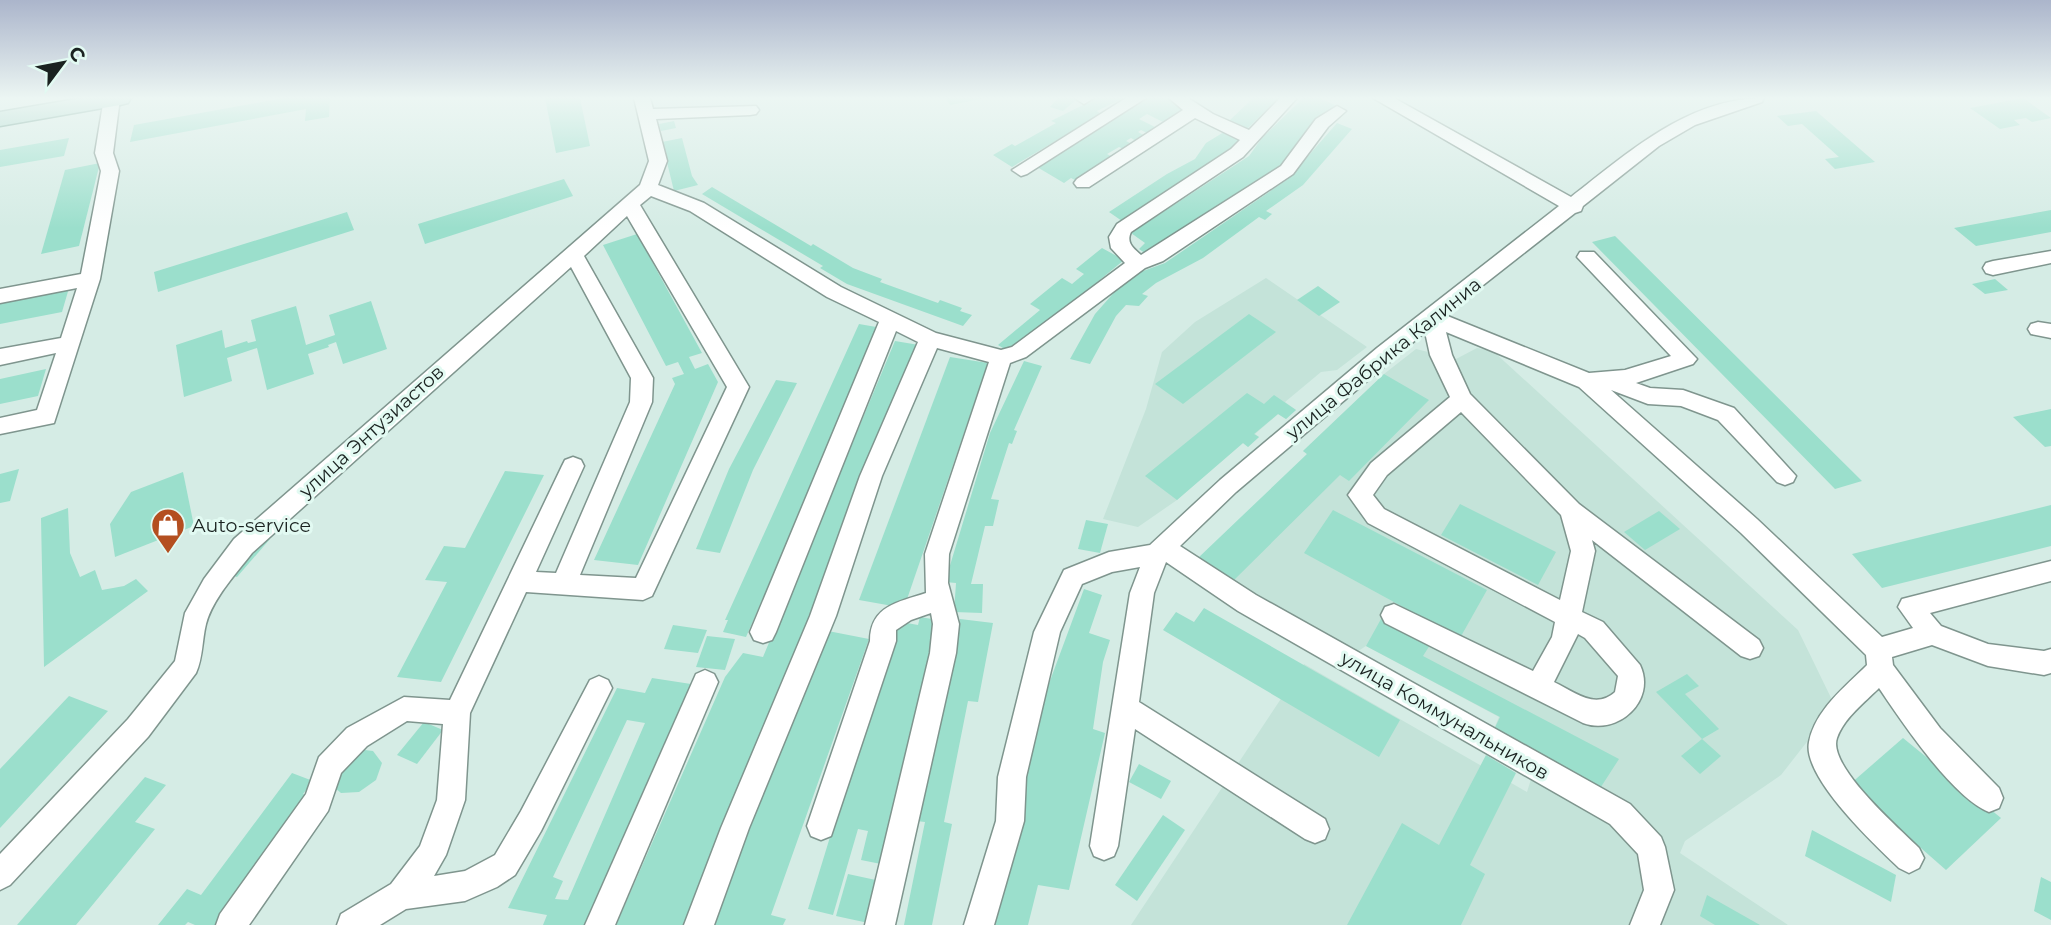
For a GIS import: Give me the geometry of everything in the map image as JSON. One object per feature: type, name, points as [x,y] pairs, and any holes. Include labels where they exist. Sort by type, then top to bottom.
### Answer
[{"type":"street","points":[[0,426],[46,417],[90,279],[110,171],[104,153],[106,141]]},
{"type":"street","points":[[652,141],[657,161],[648,188],[697,207],[834,292],[890,320],[930,339],[1001,358],[1019,352],[1138,263],[1156,256],[1287,170],[1308,141]]},
{"type":"street","points":[[1021,170],[1068,141]]},
{"type":"street","points":[[1138,263],[1121,247],[1119,237],[1124,228],[1237,153],[1248,141]]},
{"type":"street","points":[[1461,141],[1574,207]]},
{"type":"street","name":"улица Фабрика Калиниа","points":[[1104,846],[1127,709],[1142,593],[1160,551],[1228,486],[1384,353],[1574,207],[1654,141]]},
{"type":"street","name":"улица Энтузиастов","points":[[0,875],[138,728],[187,665],[194,621],[213,586],[243,546],[648,188]]},
{"type":"street","points":[[519,581],[643,589],[738,387],[630,205]]},
{"type":"street","points":[[564,584],[641,402],[642,378],[573,254]]},
{"type":"street","points":[[1587,257],[1686,359],[1612,382],[1587,381]]},
{"type":"street","points":[[1993,268],[2051,257]]},
{"type":"street","points":[[0,296],[90,279]]},
{"type":"street","points":[[1432,318],[1587,381],[1749,526],[1880,660],[1916,721],[1952,766],[1989,798]]},
{"type":"street","points":[[1432,318],[1441,355],[1462,399],[1571,510],[1750,648]]},
{"type":"street","points":[[763,632],[890,320]]},
{"type":"street","points":[[699,925],[735,828],[823,615],[872,476],[930,339]]},
{"type":"street","points":[[0,357],[71,343]]},
{"type":"street","points":[[880,925],[943,653],[946,624],[936,583],[937,554],[1001,358]]},
{"type":"street","points":[[1612,382],[1648,396],[1683,398],[1726,414],[1785,476]]},
{"type":"street","points":[[1394,615],[1592,714],[1612,712],[1628,698],[1631,673],[1594,630],[1376,516],[1360,495],[1379,469],[1462,399]]},
{"type":"street","points":[[352,925],[402,895],[431,856],[451,800],[457,713],[573,466]]},
{"type":"street","points":[[1538,687],[1563,639],[1583,551],[1571,510]]},
{"type":"street","points":[[979,925],[1010,821],[1012,776],[1047,632],[1073,577],[1109,562],[1160,551]]},
{"type":"street","name":"улица Коммунальников","points":[[1160,551],[1620,814],[1651,847],[1659,890],[1645,925]]},
{"type":"street","points":[[2051,571],[1911,607],[1932,634],[1988,655],[2044,663],[2051,661]]},
{"type":"street","points":[[821,826],[883,641],[883,626],[889,619],[940,599]]},
{"type":"street","points":[[1909,858],[1872,822],[1828,767],[1821,752],[1825,731],[1880,660],[1932,634]]},
{"type":"street","points":[[600,925],[705,682]]},
{"type":"street","points":[[402,895],[465,886],[487,877],[505,864],[531,821],[599,688]]},
{"type":"street","points":[[1127,709],[1315,829]]},
{"type":"lane","points":[[1083,183],[1139,141]]},
{"type":"lane","points":[[231,925],[318,801],[329,766],[357,737],[404,709],[457,713]]},
{"type":"shaded area","points":[[1266,278],[1367,347],[1337,370],[1321,372],[1285,402],[1296,410],[1286,419],[1278,414],[1255,434],[1259,437],[1248,447],[1243,443],[1177,500],[1138,527],[1103,519],[1146,409],[1162,352],[1195,322]]},
{"type":"shaded area","points":[[1477,348],[1493,351],[1798,630],[1835,706],[1781,775],[1685,841],[1680,853],[1788,925],[1131,925],[1304,664],[1527,792],[1532,776],[1491,736],[1499,717],[1366,646],[1352,655],[1230,584],[1307,454],[1303,451],[1384,374],[1416,349],[1456,359]]},
{"type":"building","points":[[51,141],[68,141],[64,156],[0,167],[0,150]]},
{"type":"building","points":[[554,141],[589,141],[590,146],[556,153]]},
{"type":"building","points":[[683,141],[692,176],[698,185],[674,191],[662,142]]},
{"type":"building","points":[[1024,141],[1055,141],[1012,167],[993,155],[1012,144],[1015,146]]},
{"type":"building","points":[[1079,141],[1126,141],[1134,145],[1126,150],[1119,147],[1107,154],[1114,158],[1077,181],[1071,178],[1064,183],[1037,167]]},
{"type":"building","points":[[1238,141],[1210,166],[1183,180],[1122,221],[1109,212],[1195,159],[1206,143]]},
{"type":"building","points":[[1260,141],[1303,141],[1276,172],[1149,256],[1139,249],[1145,243],[1131,233],[1249,156]]},
{"type":"building","points":[[1321,141],[1341,141],[1303,185],[1266,211],[1272,214],[1265,220],[1259,217],[1203,258],[1156,283],[1142,294],[1148,296],[1139,306],[1126,305],[1116,316],[1090,364],[1070,359],[1095,314],[1118,288],[1135,274],[1165,263],[1288,179]]},
{"type":"building","points":[[1821,141],[1851,141],[1875,162],[1835,169],[1825,159],[1839,157]]},
{"type":"building","points":[[100,163],[79,246],[41,254],[65,170]]},
{"type":"building","points":[[564,179],[573,196],[425,244],[418,224]]},
{"type":"building","points":[[712,187],[811,246],[813,244],[853,268],[882,279],[880,282],[938,303],[940,300],[972,315],[963,326],[847,284],[820,268],[823,266],[702,194]]},
{"type":"building","points":[[2051,210],[2051,232],[1976,246],[1954,228]]},
{"type":"building","points":[[347,212],[354,230],[158,292],[154,272]]},
{"type":"building","points":[[637,234],[702,353],[689,357],[695,369],[708,364],[718,382],[638,565],[594,560],[675,384],[672,378],[684,374],[678,362],[666,366],[603,245]]},
{"type":"building","points":[[1615,236],[1862,481],[1835,489],[1592,242]]},
{"type":"building","points":[[1102,248],[1124,260],[1011,353],[998,345],[1040,310],[1030,304],[1062,278],[1072,284],[1084,274],[1076,269]]},
{"type":"building","points":[[1995,279],[2008,290],[1985,294],[1972,284]]},
{"type":"building","points":[[1318,286],[1340,302],[1319,316],[1297,300]]},
{"type":"building","points":[[69,288],[62,312],[0,324],[0,302]]},
{"type":"building","points":[[371,301],[387,349],[343,364],[336,342],[308,354],[314,374],[267,390],[257,348],[227,358],[232,381],[184,397],[176,345],[222,330],[225,348],[256,341],[251,320],[296,306],[306,345],[335,335],[329,315]]},
{"type":"building","points":[[1249,314],[1276,332],[1183,404],[1155,384]]},
{"type":"building","points":[[859,324],[882,328],[746,637],[723,632],[728,620],[725,620]]},
{"type":"building","points":[[895,341],[919,345],[687,925],[616,925],[725,677],[743,653],[763,657]]},
{"type":"building","points":[[950,357],[988,363],[904,608],[859,600]]},
{"type":"building","points":[[1024,361],[1042,366],[1014,430],[1017,431],[1012,444],[1009,443],[991,499],[999,500],[993,526],[985,526],[971,584],[983,584],[982,613],[954,612],[956,583],[945,582],[990,433]]},
{"type":"building","points":[[46,369],[38,396],[0,404],[0,379]]},
{"type":"building","points":[[1384,374],[1429,400],[1349,481],[1340,475],[1230,584],[1197,559],[1307,454],[1303,451]]},
{"type":"building","points":[[776,380],[797,383],[753,470],[720,553],[696,549],[729,469]]},
{"type":"building","points":[[1247,393],[1264,404],[1274,395],[1296,410],[1286,419],[1278,414],[1254,434],[1259,437],[1248,447],[1243,443],[1177,500],[1145,476]]},
{"type":"building","points":[[2051,409],[2051,446],[2045,447],[2013,417]]},
{"type":"building","points":[[19,469],[10,501],[0,503],[0,474]]},
{"type":"building","points":[[505,471],[544,475],[441,682],[397,677],[447,582],[425,580],[444,546],[465,548]]},
{"type":"building","points":[[183,472],[194,526],[115,557],[110,524],[131,492]]},
{"type":"building","points":[[1460,504],[1556,552],[1538,585],[1441,535]]},
{"type":"building","points":[[2051,505],[2051,546],[1882,588],[1852,554]]},
{"type":"building","points":[[68,508],[70,553],[80,577],[95,570],[102,590],[124,586],[136,579],[148,591],[44,667],[41,518]]},
{"type":"building","points":[[1333,510],[1487,590],[1460,638],[1304,553]]},
{"type":"building","points":[[1659,511],[1680,529],[1645,550],[1624,532]]},
{"type":"building","points":[[1086,520],[1108,524],[1100,553],[1078,549]]},
{"type":"building","points":[[259,536],[270,539],[237,577],[226,574]]},
{"type":"building","points":[[1084,589],[1102,595],[1089,633],[1110,640],[1103,662],[1093,729],[1105,733],[1069,890],[1038,885],[1028,925],[994,925],[1017,770]]},
{"type":"building","points":[[1204,608],[1400,720],[1379,757],[1163,630],[1176,612],[1194,622]]},
{"type":"building","points":[[920,617],[938,620],[886,865],[861,860],[868,831],[858,829],[833,915],[808,909],[896,621],[918,625]]},
{"type":"building","points":[[960,619],[993,623],[978,702],[968,701],[944,822],[952,824],[932,925],[904,925],[925,822],[916,821]]},
{"type":"building","points":[[1381,619],[1430,645],[1423,656],[1619,759],[1588,807],[1491,736],[1500,717],[1366,646]]},
{"type":"building","points":[[673,625],[707,630],[698,653],[664,649]]},
{"type":"building","points":[[828,631],[869,639],[771,915],[786,919],[783,925],[710,925]]},
{"type":"building","points":[[707,636],[735,639],[725,670],[696,667]]},
{"type":"building","points":[[1687,674],[1699,686],[1685,694],[1719,729],[1702,739],[1656,692]]},
{"type":"building","points":[[652,678],[691,684],[587,925],[543,925],[547,915],[508,908],[617,688],[645,693]],"holes":[[[627,720],[645,723],[568,900],[555,899],[563,881],[553,877]]]},
{"type":"building","points":[[69,696],[108,711],[0,828],[0,769]]},
{"type":"building","points":[[424,722],[443,730],[417,764],[397,755]]},
{"type":"building","points":[[1903,738],[2001,818],[1946,870],[1849,785]]},
{"type":"building","points":[[1702,739],[1721,756],[1700,774],[1681,756]]},
{"type":"building","points":[[373,751],[382,763],[376,780],[359,792],[341,793],[335,788],[333,773],[355,752]]},
{"type":"building","points":[[1486,755],[1516,773],[1470,865],[1485,874],[1461,925],[1347,925],[1402,823],[1439,845]]},
{"type":"building","points":[[1139,764],[1171,781],[1161,799],[1129,782]]},
{"type":"building","points":[[292,773],[313,781],[303,794],[312,797],[217,925],[195,925],[188,922],[185,925],[158,925],[187,889],[201,895]]},
{"type":"building","points":[[145,777],[166,785],[135,822],[155,829],[76,925],[17,925]]},
{"type":"building","points":[[1163,815],[1185,830],[1137,901],[1115,885]]},
{"type":"building","points":[[1812,830],[1896,875],[1891,902],[1805,856]]},
{"type":"building","points":[[848,874],[885,882],[873,924],[836,916]]},
{"type":"building","points":[[2041,877],[2051,882],[2051,920],[2034,911]]},
{"type":"building","points":[[1707,895],[1760,925],[1715,925],[1700,916]]},
{"type":"place","name":"Auto-service","points":[[168,555]]}]
